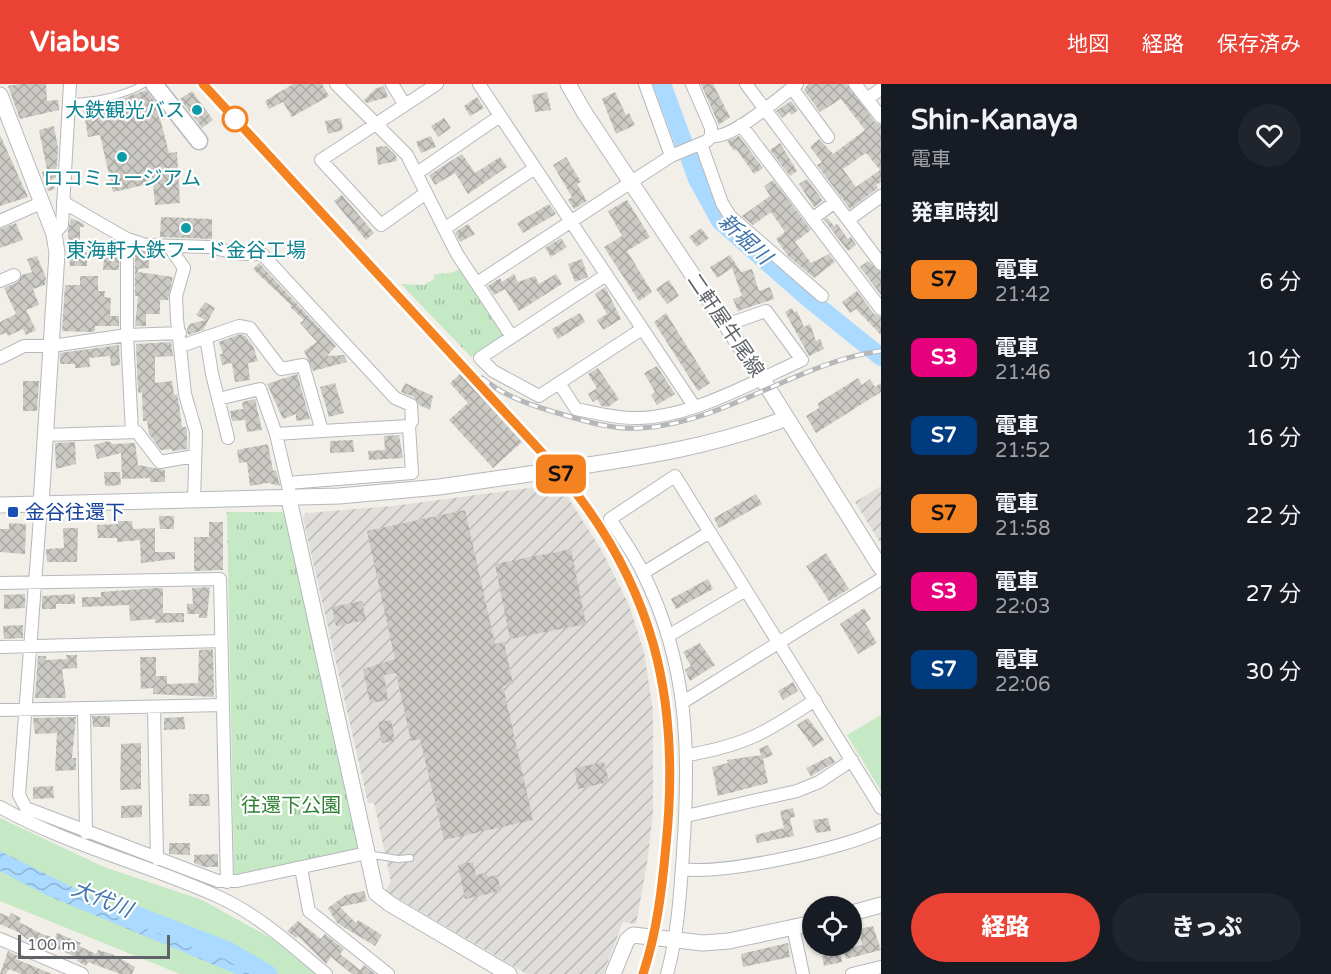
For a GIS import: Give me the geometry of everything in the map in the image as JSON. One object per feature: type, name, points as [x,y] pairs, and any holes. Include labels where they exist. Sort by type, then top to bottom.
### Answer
[{"type":"main road","points":[[154,84],[199,141]]},
{"type":"street","points":[[54,234],[62,225],[70,84]]},
{"type":"street","points":[[336,84],[407,155],[444,230],[512,337]]},
{"type":"street","points":[[392,84],[405,105]]},
{"type":"street","points":[[426,193],[381,225],[321,160],[437,84]]},
{"type":"street","points":[[479,84],[694,406]]},
{"type":"street","name":"二軒屋牛尾線","points":[[568,84],[787,418],[881,568]]},
{"type":"street","points":[[645,84],[674,155]]},
{"type":"street","points":[[692,84],[711,128],[703,142],[722,203],[730,216],[822,296]]},
{"type":"street","points":[[746,84],[881,264]]},
{"type":"street","points":[[855,84],[881,117]]},
{"type":"street","points":[[477,283],[674,155],[741,125],[794,86],[828,137]]},
{"type":"street","points":[[867,99],[881,89]]},
{"type":"street","points":[[0,95],[54,234],[57,253],[19,795],[21,802],[26,808],[86,833],[227,882],[367,854]]},
{"type":"street","points":[[417,173],[500,116]]},
{"type":"street","points":[[741,125],[881,309]]},
{"type":"street","points":[[444,230],[535,168]]},
{"type":"street","points":[[848,220],[881,196]]},
{"type":"street","points":[[63,201],[126,239],[146,245],[209,247],[241,254],[262,254],[395,398],[411,405],[412,421],[409,426],[412,473],[288,483]]},
{"type":"street","points":[[0,221],[41,202]]},
{"type":"street","points":[[812,219],[835,202]]},
{"type":"street","points":[[126,239],[127,334],[132,432]]},
{"type":"street","points":[[170,246],[184,268],[176,296],[185,394],[196,432],[194,501]]},
{"type":"street","points":[[0,281],[14,275]]},
{"type":"street","points":[[606,275],[480,358],[493,371],[539,396],[642,328]]},
{"type":"street","points":[[559,383],[576,409],[607,416],[637,418],[667,415],[694,406],[802,360],[766,311],[726,325]]},
{"type":"street","points":[[0,358],[24,346],[52,346],[127,334],[181,339],[206,337],[239,326],[250,328],[281,369],[303,365],[322,431]]},
{"type":"street","points":[[206,337],[228,438]]},
{"type":"street","points":[[218,399],[260,389],[276,434],[373,884],[382,898],[509,974]]},
{"type":"street","points":[[0,505],[289,499],[428,488],[690,449],[737,436],[787,418]]},
{"type":"street","points":[[276,434],[409,426]]},
{"type":"street","points":[[45,435],[137,432],[160,462],[194,456]]},
{"type":"street","points":[[667,974],[676,941],[686,816],[688,755],[683,702],[668,636],[643,573],[610,519],[675,476],[881,808]]},
{"type":"street","points":[[643,573],[710,532]]},
{"type":"street","points":[[0,584],[220,579],[227,882]]},
{"type":"street","points":[[683,702],[780,644],[881,579]]},
{"type":"street","points":[[668,636],[746,590]]},
{"type":"street","points":[[0,647],[221,641]]},
{"type":"street","points":[[688,755],[749,741],[815,700]]},
{"type":"street","points":[[0,710],[223,705]]},
{"type":"street","points":[[154,707],[156,859]]},
{"type":"street","points":[[84,709],[86,833]]},
{"type":"street","points":[[686,816],[797,791],[819,782],[852,760]]},
{"type":"street","points":[[0,807],[54,834],[221,898],[251,915],[326,974]]},
{"type":"street","points":[[682,869],[697,871],[733,868],[844,843],[881,830]]},
{"type":"street","points":[[301,868],[309,911],[388,974]]},
{"type":"street","points":[[862,910],[881,905]]},
{"type":"street","points":[[613,974],[627,940],[633,934],[676,941],[729,941],[802,925]]},
{"type":"street","points":[[793,927],[803,974]]},
{"type":"street","points":[[0,939],[82,974]]},
{"type":"street","points":[[852,974],[881,967]]},
{"type":"lane","points":[[69,102],[81,102],[134,89],[144,84]]},
{"type":"lane","points":[[367,854],[398,859],[410,858]]},
{"type":"shaded area","points":[[552,485],[567,496],[602,551],[629,605],[644,652],[653,710],[653,812],[647,864],[636,924],[623,922],[603,974],[527,974],[385,891],[391,882],[374,803],[368,803],[303,518],[306,513],[393,506]]},
{"type":"shaded area","points":[[881,486],[881,544],[855,502]]},
{"type":"green space","points":[[462,266],[507,335],[506,339],[471,357],[401,284],[424,285],[434,279],[434,275],[454,272]]},
{"type":"green space","name":"往還下公園","points":[[227,512],[283,512],[289,516],[361,848],[237,877],[234,874]]},
{"type":"green space","points":[[881,715],[881,791],[847,735]]},
{"type":"green space","points":[[0,818],[104,867],[202,900],[271,938],[316,974],[180,974],[0,901]]},
{"type":"water","points":[[0,851],[98,900],[279,974],[236,974],[46,895],[0,871]]},
{"type":"building","points":[[46,84],[47,101],[58,100],[59,110],[20,119],[8,86]]},
{"type":"building","points":[[293,84],[322,84],[329,96],[292,117],[283,102],[269,109],[265,101]]},
{"type":"building","points":[[701,84],[713,84],[730,117],[719,125]]},
{"type":"building","points":[[808,84],[847,84],[875,122],[881,125],[881,182],[876,185],[878,188],[850,209],[817,165],[822,162],[810,147],[819,139],[833,154],[865,130],[841,99],[820,112],[804,90]],"holes":[[[866,153],[880,170],[856,187],[843,169]]]},
{"type":"building","points":[[384,86],[388,97],[367,103],[364,100],[375,89]]},
{"type":"building","points":[[146,90],[156,103],[169,153],[177,152],[180,203],[155,205],[153,183],[113,192],[100,135],[88,137],[83,107],[119,100]]},
{"type":"building","name":"大鉄観光バス","points":[[192,91],[213,120],[202,128],[180,99]]},
{"type":"building","points":[[547,92],[551,110],[535,112],[532,95]]},
{"type":"building","points":[[615,92],[626,115],[629,113],[635,125],[616,134],[602,99]]},
{"type":"building","points":[[477,97],[484,108],[470,116],[464,106]]},
{"type":"building","points":[[791,101],[798,110],[792,115],[789,112],[782,118],[776,111]]},
{"type":"building","points":[[341,118],[343,130],[328,134],[325,121]]},
{"type":"building","points":[[444,118],[451,128],[438,137],[431,126]]},
{"type":"building","points":[[54,126],[58,148],[56,178],[52,179],[55,189],[48,191],[42,172],[47,170],[39,130]]},
{"type":"building","points":[[0,135],[28,197],[0,206]]},
{"type":"building","points":[[431,136],[436,147],[421,153],[416,142]]},
{"type":"building","points":[[739,136],[763,168],[754,174],[736,149],[734,151],[727,141]]},
{"type":"building","points":[[780,143],[797,171],[790,176],[770,150]]},
{"type":"building","points":[[386,146],[396,156],[397,161],[378,165],[376,147]]},
{"type":"building","points":[[462,154],[475,173],[500,157],[507,167],[468,194],[455,173],[435,185],[429,175]]},
{"type":"building","points":[[566,157],[581,182],[577,184],[587,201],[574,209],[568,200],[572,197],[553,165]]},
{"type":"building","points":[[807,179],[823,201],[814,207],[799,184]]},
{"type":"building","points":[[773,180],[811,230],[795,242],[811,263],[829,254],[835,262],[814,278],[788,256],[776,239],[785,232],[771,212],[753,225],[742,216],[770,196],[764,186]]},
{"type":"building","points":[[342,195],[374,233],[366,240],[334,201]]},
{"type":"building","points":[[627,200],[650,237],[627,251],[652,292],[639,301],[604,247],[622,236],[608,211]]},
{"type":"building","points":[[549,204],[556,214],[523,233],[517,223]]},
{"type":"building","name":"東海軒大鉄フード金谷工場","points":[[161,217],[212,219],[212,239],[160,237]]},
{"type":"building","points":[[71,218],[84,224],[84,227],[80,227],[80,252],[87,252],[87,266],[70,266],[68,231]]},
{"type":"building","points":[[827,218],[834,226],[837,224],[848,239],[851,237],[856,245],[848,251],[824,220]]},
{"type":"building","points":[[16,223],[23,240],[0,248],[0,229]]},
{"type":"building","points":[[468,224],[475,234],[460,242],[455,232]]},
{"type":"building","points":[[701,228],[709,238],[697,247],[689,237]]},
{"type":"building","points":[[561,238],[567,247],[551,257],[545,248]]},
{"type":"building","points":[[135,250],[149,253],[149,268],[138,269],[138,272],[173,277],[168,300],[160,300],[160,314],[146,314],[146,326],[135,326],[138,296],[135,296]]},
{"type":"building","points":[[104,255],[119,256],[119,270],[103,270]]},
{"type":"building","points":[[730,255],[741,272],[752,269],[759,291],[770,287],[774,299],[738,311],[733,299],[742,296],[732,268],[717,278],[710,267]]},
{"type":"building","points":[[37,256],[46,278],[45,285],[33,289],[39,305],[26,310],[36,330],[26,335],[23,329],[8,336],[6,333],[0,335],[0,322],[16,314],[4,288],[18,282],[22,275],[32,272],[27,259]]},
{"type":"building","points":[[582,259],[588,277],[575,282],[568,264]]},
{"type":"building","points":[[868,261],[881,272],[881,295],[860,267]]},
{"type":"building","points":[[259,263],[336,346],[327,356],[344,355],[347,362],[313,371],[304,351],[317,342],[300,323],[304,320],[290,307],[292,306],[253,269]]},
{"type":"building","points":[[514,274],[518,282],[535,276],[539,284],[556,274],[562,284],[519,311],[505,289],[494,295],[488,286],[500,278],[502,282]]},
{"type":"building","points":[[80,276],[98,276],[98,291],[105,291],[104,297],[111,298],[110,316],[119,316],[119,326],[95,326],[95,331],[90,332],[62,331],[65,285],[80,285]]},
{"type":"building","points":[[669,280],[679,296],[667,304],[656,289]]},
{"type":"building","points":[[605,287],[621,319],[603,330],[597,320],[607,314],[595,294]]},
{"type":"building","points":[[857,291],[874,314],[881,317],[881,335],[856,309],[850,313],[842,302]]},
{"type":"building","points":[[205,302],[215,308],[203,330],[188,335],[187,329],[190,324],[205,320],[196,315]]},
{"type":"building","points":[[792,308],[794,312],[797,311],[804,327],[810,324],[816,341],[820,339],[824,349],[809,356],[785,312]]},
{"type":"building","points":[[580,313],[585,322],[558,339],[552,329]]},
{"type":"building","points":[[666,313],[710,383],[698,391],[654,322]]},
{"type":"building","points":[[240,334],[245,336],[253,346],[258,361],[248,363],[250,380],[235,382],[232,363],[222,365],[220,354],[223,354],[219,342]]},
{"type":"building","points":[[171,342],[173,356],[155,357],[155,383],[172,381],[174,395],[177,394],[182,427],[186,427],[187,431],[187,449],[172,451],[172,449],[161,450],[149,434],[147,421],[143,421],[142,392],[138,393],[136,344]]},
{"type":"building","points":[[119,345],[120,365],[111,366],[110,356],[89,358],[90,367],[75,368],[75,364],[60,364],[60,353]]},
{"type":"building","points":[[657,366],[675,394],[657,405],[651,395],[655,392],[644,373]]},
{"type":"building","points":[[598,368],[619,399],[608,407],[601,406],[597,399],[593,402],[588,394],[597,388],[588,374]]},
{"type":"building","points":[[297,374],[310,419],[296,421],[296,414],[283,419],[267,384]]},
{"type":"building","points":[[460,374],[522,442],[493,468],[449,420],[468,403],[450,383]]},
{"type":"building","points":[[858,378],[862,385],[870,379],[875,387],[881,383],[881,392],[816,433],[806,416],[819,408],[818,403]]},
{"type":"building","points":[[23,381],[39,381],[37,411],[23,411]]},
{"type":"building","points":[[335,383],[344,413],[329,417],[320,387]]},
{"type":"building","points":[[405,383],[433,396],[430,410],[419,405],[414,397],[401,392]]},
{"type":"building","points":[[255,399],[262,430],[247,432],[245,420],[232,421],[230,411],[243,409],[242,402]]},
{"type":"building","points":[[399,435],[403,458],[369,460],[368,451],[385,450],[384,436]]},
{"type":"building","points":[[353,440],[354,452],[330,453],[330,441]]},
{"type":"building","points":[[108,441],[113,444],[135,443],[138,465],[165,470],[165,482],[150,482],[150,478],[122,479],[121,453],[97,459],[94,445]]},
{"type":"building","points":[[75,442],[76,464],[56,469],[55,443]]},
{"type":"building","points":[[268,444],[273,471],[276,470],[280,486],[268,483],[250,486],[247,462],[239,463],[237,450]]},
{"type":"building","points":[[104,472],[120,472],[121,485],[105,486]]},
{"type":"building","points":[[756,494],[762,504],[719,528],[714,518]]},
{"type":"building","points":[[465,510],[495,644],[504,642],[513,684],[503,686],[533,820],[444,840],[420,739],[411,741],[396,673],[384,675],[388,700],[370,703],[363,669],[395,659],[367,531]]},
{"type":"building","points":[[159,516],[174,516],[174,529],[160,529]]},
{"type":"building","points":[[118,521],[132,521],[133,529],[155,528],[155,552],[175,552],[175,559],[141,563],[140,540],[117,542],[117,538],[98,538],[97,525],[118,524]]},
{"type":"building","points":[[209,522],[223,522],[223,570],[194,571],[194,537],[209,537]]},
{"type":"building","points":[[9,523],[26,524],[25,554],[0,552],[0,529],[9,529]]},
{"type":"building","points":[[63,528],[78,528],[77,562],[47,562],[46,549],[64,548]]},
{"type":"building","points":[[571,549],[586,624],[510,639],[495,564]]},
{"type":"building","points":[[826,553],[849,589],[829,601],[806,566]]},
{"type":"building","points":[[708,579],[713,589],[676,609],[671,599]]},
{"type":"building","points":[[210,587],[207,618],[199,618],[199,614],[187,614],[187,604],[193,604],[192,588]]},
{"type":"building","points":[[163,588],[163,613],[184,613],[184,622],[155,623],[155,619],[130,621],[129,605],[82,607],[82,597],[101,597],[101,592]]},
{"type":"building","points":[[25,594],[25,608],[4,609],[4,595]]},
{"type":"building","points":[[75,594],[75,604],[56,604],[56,609],[42,609],[42,596]]},
{"type":"building","points":[[362,601],[366,620],[336,626],[332,607]]},
{"type":"building","points":[[864,608],[871,619],[865,623],[877,643],[858,654],[840,624]]},
{"type":"building","points":[[23,625],[23,638],[4,639],[3,626]]},
{"type":"building","points":[[700,643],[715,665],[690,681],[685,670],[691,666],[683,652]]},
{"type":"building","points":[[213,649],[214,697],[153,694],[153,688],[141,689],[140,657],[156,657],[156,676],[167,676],[167,684],[198,683],[199,650]]},
{"type":"building","points":[[66,655],[77,655],[77,668],[62,669],[66,698],[35,698],[38,656],[46,656],[46,660],[67,659]]},
{"type":"building","points":[[793,682],[798,691],[783,700],[778,691]]},
{"type":"building","points":[[92,716],[110,716],[110,727],[93,727]]},
{"type":"building","points":[[76,717],[72,758],[76,758],[76,770],[55,771],[57,733],[35,734],[33,718]]},
{"type":"building","points":[[184,717],[185,729],[164,730],[164,718]]},
{"type":"building","points":[[808,718],[824,740],[813,747],[797,725]]},
{"type":"building","points":[[391,720],[395,741],[382,743],[378,722]]},
{"type":"building","points":[[141,743],[141,789],[120,790],[121,744]]},
{"type":"building","points":[[768,745],[773,755],[763,759],[768,783],[718,796],[712,767],[728,763],[727,760],[761,755],[759,749]]},
{"type":"building","points":[[831,756],[835,762],[811,776],[806,768]]},
{"type":"building","points":[[604,762],[609,782],[578,789],[574,768]]},
{"type":"building","points":[[53,786],[54,798],[33,799],[33,787]]},
{"type":"building","points":[[189,794],[209,794],[210,806],[189,806]]},
{"type":"building","points":[[142,805],[142,817],[121,818],[121,806]]},
{"type":"building","points":[[793,808],[795,817],[790,818],[794,836],[757,843],[755,835],[784,828],[780,811]]},
{"type":"building","points":[[828,818],[831,831],[816,833],[813,820]]},
{"type":"building","points":[[169,843],[190,843],[190,855],[169,854]]},
{"type":"building","points":[[218,854],[218,867],[205,867],[194,863],[194,855]]},
{"type":"building","points":[[473,862],[476,875],[485,873],[488,877],[497,875],[501,891],[465,899],[458,865]]},
{"type":"building","points":[[364,891],[367,901],[340,907],[356,923],[358,920],[382,935],[375,946],[337,923],[328,908],[346,895]]},
{"type":"building","points":[[0,913],[9,917],[11,913],[21,918],[19,922],[42,934],[55,938],[57,933],[81,943],[79,946],[96,954],[98,950],[112,954],[135,967],[132,974],[120,974],[88,962],[86,966],[77,961],[78,958],[49,945],[47,950],[36,946],[18,932],[0,924]]},
{"type":"building","points":[[298,921],[321,939],[325,934],[344,949],[340,954],[360,970],[364,965],[375,974],[352,974],[331,957],[326,964],[298,936],[296,938],[287,931]]},
{"type":"building","points":[[873,926],[881,950],[862,955],[862,928]]},
{"type":"building","points":[[788,943],[790,957],[743,967],[741,954]]},
{"type":"building","points":[[8,951],[18,956],[16,959],[52,974],[21,974],[9,969],[6,974],[0,974]]},
{"type":"building","points":[[822,956],[841,956],[842,962],[824,966]]},
{"type":"waterway","name":"新堀川","points":[[662,84],[697,179],[720,221],[809,299],[881,357]]},
{"type":"waterway","name":"大代川","points":[[123,910],[229,951],[268,974]]},
{"type":"railway","points":[[203,84],[546,456],[581,501],[610,545],[633,589],[650,634],[662,681],[668,730],[670,783],[662,890],[653,941],[643,974]]},
{"type":"railway","points":[[482,378],[510,396],[551,411],[601,425],[642,428],[672,424],[701,416],[821,367],[851,357],[881,351]]},
{"type":"train","name":"S7","points":[[203,84],[557,469],[594,517],[634,589],[645,615],[661,668],[668,721],[671,772],[661,900],[643,974]]},
{"type":"place","name":"大鉄観光バス","points":[[197,110]]},
{"type":"place","name":"ロコミュージアム","points":[[122,157]]},
{"type":"place","name":"東海軒大鉄フード金谷工場","points":[[186,228]]},
{"type":"place","name":"金谷往還下","points":[[13,512]]}]
